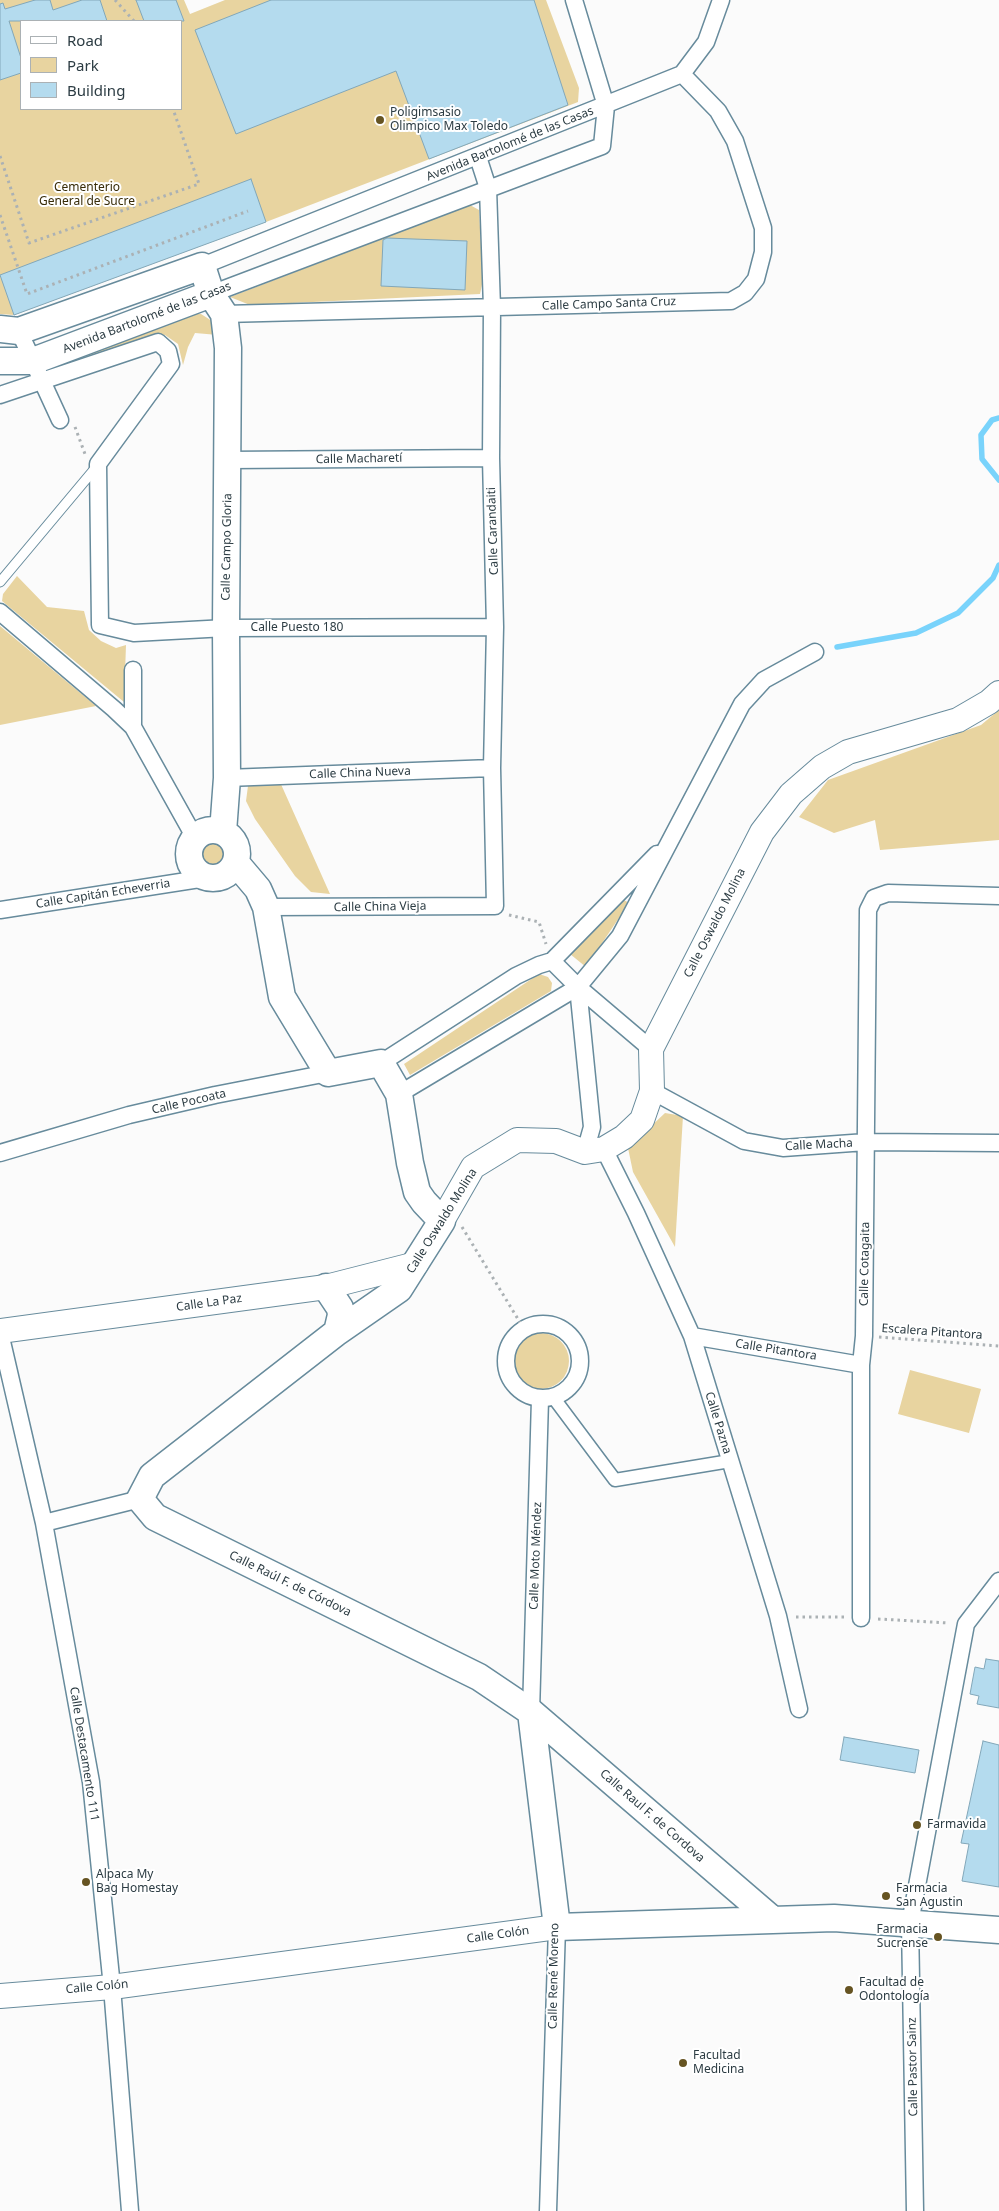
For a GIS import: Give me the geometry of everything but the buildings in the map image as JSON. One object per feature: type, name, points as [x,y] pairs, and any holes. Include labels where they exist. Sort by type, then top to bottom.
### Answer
[{"type":"main road","name":"Calle Campo Gloria","points":[[202,266],[218,304],[228,348],[227,778],[223,832]]},
{"type":"main road","name":"Avenida Bartolomé de las Casas","points":[[10,330],[202,266]]},
{"type":"main road","name":"Avenida Bartolomé de las Casas","points":[[0,361],[37,372],[218,304]]},
{"type":"main road","name":"Calle Oswaldo Molina","points":[[140,1499],[152,1476],[337,1332],[399,1289],[416,1264],[473,1167],[517,1140],[556,1142],[595,1150],[624,1137],[642,1120],[652,1091],[651,1049],[762,832],[791,794],[822,767],[848,752],[958,720],[989,702],[999,693]]},
{"type":"main road","points":[[208,831],[223,832],[234,843],[236,863],[229,872],[222,876],[206,878],[199,874],[190,861],[190,845],[195,838],[208,831]]},
{"type":"main road","points":[[236,863],[258,889],[266,906],[282,997],[328,1073]]},
{"type":"main road","points":[[381,1063],[398,1094],[417,1192],[424,1202],[446,1214]]},
{"type":"main road","name":"Calle Pocoata","points":[[328,1073],[381,1063]]},
{"type":"main road","name":"Calle La Paz","points":[[0,1332],[326,1287],[416,1264]]},
{"type":"main road","points":[[326,1287],[340,1308],[341,1315],[337,1332]]},
{"type":"main road","name":"Calle Raúl F. de Córdova","points":[[140,1499],[155,1518],[479,1677],[531,1712]]},
{"type":"main road","name":"Calle Raul F. de Cordova","points":[[531,1712],[773,1920]]},
{"type":"main road","name":"Calle René Moreno","points":[[531,1712],[557,1927]]},
{"type":"main road","name":"Calle Colón","points":[[0,1996],[112,1987],[557,1927],[834,1918],[999,1930]]},
{"type":"street","points":[[574,0],[606,106],[682,74],[706,42],[720,0]]},
{"type":"street","name":"Calle Campo Santa Cruz","points":[[218,304],[492,308],[732,301],[745,293],[756,279],[763,252],[763,228],[735,141],[718,111],[682,74]]},
{"type":"street","name":"Avenida Bartolomé de las Casas","points":[[202,266],[606,106],[602,146],[488,188],[218,304]]},
{"type":"street","name":"Calle Carandaiti","points":[[478,157],[488,188],[492,308],[491,458],[495,627],[492,768],[495,906]]},
{"type":"street","points":[[10,330],[37,372],[60,420]]},
{"type":"street","points":[[0,395],[37,372],[158,342],[168,350],[171,364],[98,464]]},
{"type":"street","name":"Calle Macharetí","points":[[228,460],[491,458]]},
{"type":"street","name":"Calle Puesto 180","points":[[98,464],[100,626],[134,633],[226,628],[495,627]]},
{"type":"street","points":[[0,612],[114,708],[132,727],[195,838]]},
{"type":"street","points":[[398,1094],[578,987],[620,936],[742,704],[764,680],[815,652]]},
{"type":"street","points":[[132,727],[133,670]]},
{"type":"street","name":"Calle China Nueva","points":[[227,778],[492,768]]},
{"type":"street","points":[[381,1063],[516,976],[538,965],[552,961],[669,842]]},
{"type":"street","name":"Calle Capitán Echeverria","points":[[0,906],[206,878]]},
{"type":"street","name":"Calle Cotagaita","points":[[860,1618],[861,1364],[864,1336],[868,910],[874,898],[888,893],[999,896]]},
{"type":"street","name":"Calle China Vieja","points":[[266,906],[495,906]]},
{"type":"street","points":[[552,961],[578,987],[651,1049]]},
{"type":"street","points":[[578,987],[595,1150]]},
{"type":"street","name":"Calle Pocoata","points":[[0,1153],[139,1113],[215,1095],[328,1073]]},
{"type":"street","name":"Calle Macha","points":[[652,1091],[744,1141],[783,1148],[866,1142],[999,1143]]},
{"type":"street","name":"Calle Pazna","points":[[595,1150],[636,1213],[692,1336],[778,1616],[799,1709]]},
{"type":"street","points":[[549,1324],[561,1328],[571,1336],[578,1347],[580,1359],[579,1372],[573,1383],[564,1392],[546,1398],[528,1396],[511,1381],[506,1370],[509,1346],[524,1329],[536,1325],[549,1324]]},
{"type":"street","name":"Calle Destacamento 111","points":[[0,1332],[44,1524],[91,1782],[112,1987],[130,2211]]},
{"type":"street","name":"Calle Pitantora","points":[[692,1336],[861,1364]]},
{"type":"street","points":[[546,1398],[615,1480],[730,1461]]},
{"type":"street","name":"Calle Moto Méndez","points":[[531,1712],[546,1398]]},
{"type":"street","points":[[44,1524],[140,1499]]},
{"type":"street","name":"Calle Pastor Sainz","points":[[915,2211],[910,1923],[966,1624],[999,1581]]},
{"type":"street","name":"Calle René Moreno","points":[[548,2211],[557,1927]]},
{"type":"lane","points":[[0,582],[98,464]]},
{"type":"path","points":[[115,0],[133,20]]},
{"type":"path","points":[[0,156],[29,243],[198,184],[173,110]]},
{"type":"path","points":[[0,215],[27,294],[248,211]]},
{"type":"path","points":[[60,420],[71,417],[87,459],[98,464]]},
{"type":"path","points":[[495,906],[499,915],[512,915],[539,922],[552,961]]},
{"type":"path","points":[[446,1214],[524,1329]]},
{"type":"path","name":"Escalera Pitantora","points":[[864,1336],[999,1346]]},
{"type":"green space","name":"Cementerio General de Sucre","points":[[0,0],[184,0],[190,14],[225,0],[546,0],[579,88],[578,102],[266,222],[14,315],[0,314]]},
{"type":"green space","points":[[470,205],[479,210],[483,280],[480,294],[250,305],[230,297]]},
{"type":"green space","points":[[186,314],[201,314],[212,321],[218,335],[195,333],[188,347],[183,365],[178,344],[165,335],[155,334],[47,373],[45,367]]},
{"type":"green space","points":[[17,576],[47,607],[84,611],[89,630],[101,641],[116,648],[126,645],[124,702],[2,601],[3,594]]},
{"type":"green space","points":[[0,626],[96,706],[0,725]]},
{"type":"green space","points":[[999,710],[999,840],[880,850],[875,820],[834,833],[799,817],[828,780],[981,725]]},
{"type":"green space","points":[[280,782],[330,894],[311,892],[295,876],[255,819],[246,801],[248,786]]},
{"type":"green space","points":[[213,840],[224,844],[228,855],[224,866],[213,870],[202,866],[198,855],[202,844]]},
{"type":"green space","points":[[624,900],[629,903],[586,967],[570,954]]},
{"type":"green space","points":[[539,974],[548,977],[552,983],[551,991],[410,1075],[404,1064]]},
{"type":"green space","points":[[665,1113],[683,1116],[675,1247],[633,1172],[628,1148]]},
{"type":"green space","points":[[536,1333],[546,1333],[561,1341],[567,1350],[569,1361],[567,1372],[561,1381],[546,1389],[536,1389],[525,1384],[518,1377],[513,1366],[513,1356],[518,1345],[525,1338]]},
{"type":"green space","points":[[910,1370],[981,1389],[969,1433],[898,1414]]},
{"type":"waterway","points":[[999,418],[992,420],[981,435],[982,459],[999,480]]},
{"type":"waterway","points":[[837,647],[916,633],[958,613],[993,578],[999,565]]},
{"type":"place","name":"Poligimsasio Olimpico Max Toledo","points":[[380,120]]},
{"type":"place","name":"Farmavida","points":[[917,1825]]},
{"type":"place","name":"Alpaca My Bag Homestay","points":[[86,1882]]},
{"type":"place","name":"Farmacia San Agustin","points":[[886,1896]]},
{"type":"place","name":"Farmacia Sucrense","points":[[938,1937]]},
{"type":"place","name":"Facultad de Odontología","points":[[849,1990]]},
{"type":"place","name":"Facultad Medicina","points":[[683,2063]]}]
